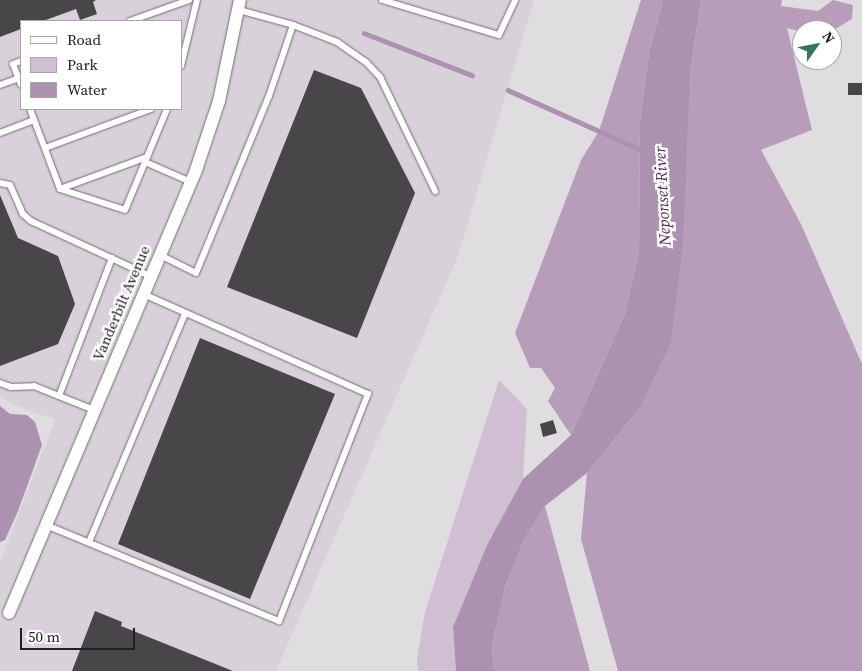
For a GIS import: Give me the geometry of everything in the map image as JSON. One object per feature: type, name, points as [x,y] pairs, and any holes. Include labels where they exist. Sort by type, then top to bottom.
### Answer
[{"type":"street","name":"Vanderbilt Avenue","points":[[9,612],[158,255],[191,182],[219,101],[240,5]]},
{"type":"lane","points":[[133,20],[189,0]]},
{"type":"lane","points":[[184,49],[197,0]]},
{"type":"lane","points":[[382,0],[499,35],[515,0]]},
{"type":"lane","points":[[240,5],[337,42],[366,62],[380,77],[435,191]]},
{"type":"lane","points":[[158,255],[196,273],[270,96],[293,25]]},
{"type":"lane","points":[[20,61],[13,64],[20,83]]},
{"type":"lane","points":[[0,85],[18,78]]},
{"type":"lane","points":[[30,110],[60,189]]},
{"type":"lane","points":[[44,148],[148,110]]},
{"type":"lane","points":[[60,189],[125,210],[167,110]]},
{"type":"lane","points":[[0,133],[34,120]]},
{"type":"lane","points":[[60,189],[146,160],[191,182]]},
{"type":"lane","points":[[0,182],[10,185],[22,214],[31,221],[150,276]]},
{"type":"lane","points":[[59,396],[112,258]]},
{"type":"lane","points":[[46,524],[280,620],[368,394],[143,294]]},
{"type":"lane","points":[[88,542],[185,314]]},
{"type":"lane","points":[[0,383],[11,388],[34,386],[94,410]]},
{"type":"shaded area","points":[[0,0],[534,0],[458,256],[276,671],[0,671],[0,562],[55,420],[14,405],[0,396]]},
{"type":"shaded area","points":[[641,0],[663,0],[649,53],[640,120],[639,253],[624,316],[571,435],[548,401],[555,388],[541,368],[530,368],[515,333],[581,160],[599,131]]},
{"type":"shaded area","points":[[701,0],[782,0],[781,6],[818,11],[833,0],[853,5],[852,19],[842,25],[842,20],[792,20],[792,29],[787,28],[792,48],[792,70],[797,70],[812,130],[761,150],[801,224],[862,364],[862,671],[618,671],[581,539],[587,473],[639,409],[685,147],[690,74]]},
{"type":"shaded area","points":[[545,506],[590,671],[494,671],[492,646],[506,584],[524,540]]},
{"type":"green space","points":[[499,380],[527,409],[523,479],[487,545],[453,627],[456,671],[418,671],[417,658],[425,612]]},
{"type":"water","name":"Neponset River","points":[[663,0],[701,0],[690,74],[683,244],[671,342],[639,409],[587,473],[545,506],[524,540],[506,584],[492,646],[494,671],[456,671],[453,627],[487,545],[523,479],[571,435],[624,316],[639,253],[640,120],[649,53]]},
{"type":"water","points":[[0,406],[10,414],[27,415],[35,422],[42,445],[18,511],[5,540],[0,542]]},
{"type":"building","points":[[0,0],[96,0],[93,2],[97,14],[80,20],[76,9],[46,20],[20,20],[20,29],[0,37]]},
{"type":"building","points":[[314,70],[361,88],[415,193],[357,338],[227,287]]},
{"type":"building","points":[[848,83],[862,83],[862,95],[848,95]]},
{"type":"building","points":[[0,195],[18,238],[58,256],[75,304],[58,344],[0,366]]},
{"type":"building","points":[[200,338],[335,394],[250,599],[118,544]]},
{"type":"building","points":[[553,420],[557,433],[543,437],[540,424]]},
{"type":"building","points":[[95,611],[122,622],[121,626],[233,671],[72,671]]},
{"type":"waterway","points":[[364,33],[472,75]]},
{"type":"waterway","name":"Neponset River","points":[[508,90],[644,151]]}]
